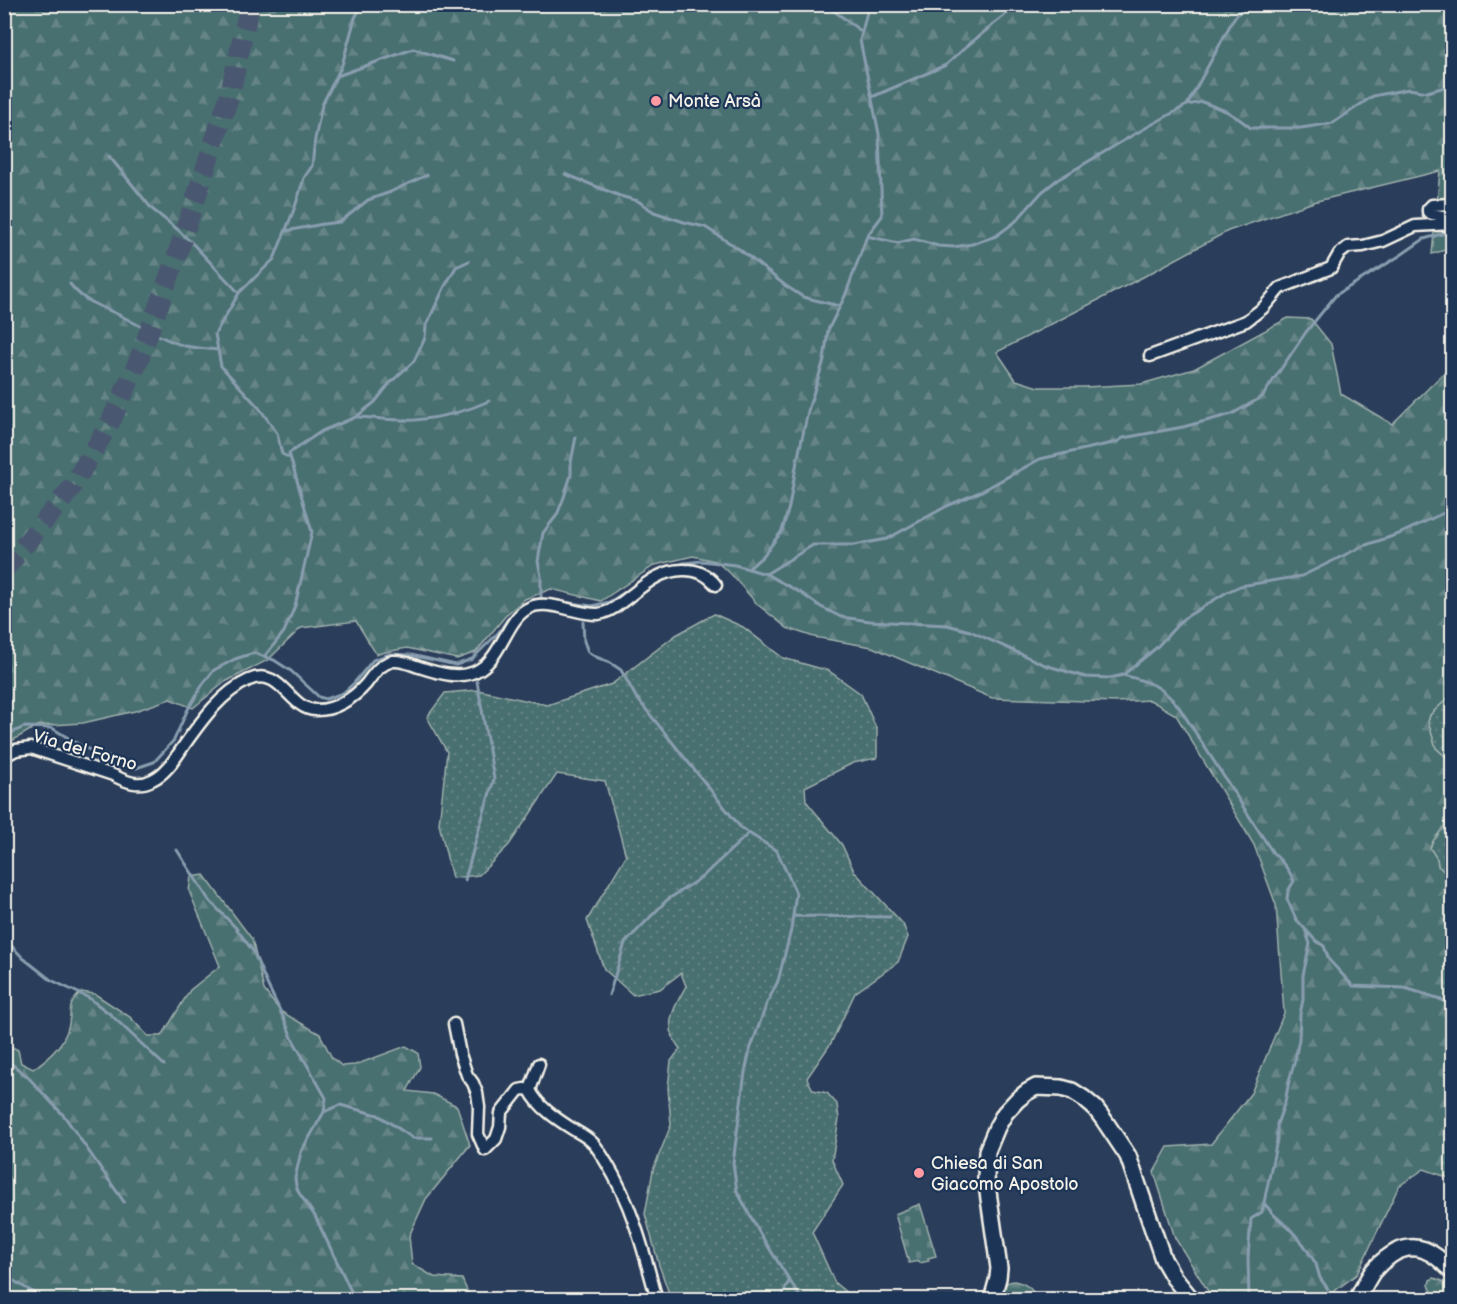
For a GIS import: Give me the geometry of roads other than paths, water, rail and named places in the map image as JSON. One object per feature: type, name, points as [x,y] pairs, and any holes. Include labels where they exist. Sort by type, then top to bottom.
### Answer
[{"type":"street","points":[[1150,356],[1246,321],[1263,308],[1280,288],[1331,268],[1339,254],[1348,247],[1383,241],[1415,226],[1452,222],[1449,217],[1430,214],[1428,209],[1432,205],[1452,204]]},
{"type":"street","name":"Via del Forno","points":[[4,758],[16,750],[31,748],[113,775],[124,781],[145,783],[154,780],[170,765],[206,717],[225,697],[249,681],[262,677],[271,679],[307,709],[317,711],[334,707],[350,699],[377,669],[390,662],[401,661],[450,675],[470,674],[481,669],[495,655],[520,613],[532,606],[548,605],[586,613],[604,613],[612,610],[646,582],[662,574],[679,570],[702,573],[716,585]]},
{"type":"street","points":[[454,1023],[460,1054],[467,1075],[477,1093],[478,1134],[485,1150],[496,1139],[501,1113],[519,1090],[530,1090]]},
{"type":"street","points":[[539,1064],[530,1090],[534,1099],[547,1111],[594,1143],[617,1180],[639,1235],[657,1299]]},
{"type":"street","points":[[992,1299],[999,1268],[986,1178],[987,1151],[1005,1113],[1027,1092],[1036,1087],[1072,1091],[1089,1103],[1104,1120],[1128,1156],[1163,1259],[1174,1278],[1192,1299]]},
{"type":"street","points":[[1357,1299],[1375,1269],[1387,1258],[1404,1248],[1415,1247],[1427,1251],[1438,1257],[1452,1271]]},
{"type":"waterway","points":[[290,458],[282,454],[277,433],[260,409],[221,366],[215,334],[239,293],[274,259],[304,178],[312,166],[322,105],[342,65],[355,18],[362,4]]},
{"type":"waterway","points":[[825,4],[862,32]]},
{"type":"waterway","points":[[748,569],[763,556],[782,531],[809,407],[824,360],[828,330],[845,296],[867,236],[882,216],[879,134],[860,40],[869,4]]},
{"type":"waterway","points":[[1187,105],[1234,18],[1247,4]]},
{"type":"waterway","points":[[872,97],[946,65],[1017,5]]},
{"type":"waterway","points":[[337,76],[413,49],[453,61]]},
{"type":"waterway","points":[[867,236],[898,243],[914,239],[938,246],[954,247],[996,236],[1015,222],[1042,192],[1057,180],[1187,105],[1202,102],[1226,111],[1251,128],[1301,128],[1333,123],[1373,96],[1409,89],[1427,92],[1452,85]]},
{"type":"waterway","points":[[109,156],[152,209],[193,244],[239,293]]},
{"type":"waterway","points":[[565,174],[638,201],[654,212],[705,227],[739,249],[803,297],[839,306]]},
{"type":"waterway","points":[[286,231],[340,222],[368,200],[427,175]]},
{"type":"waterway","points":[[766,574],[813,545],[854,545],[887,539],[1040,459],[1232,414],[1262,397],[1306,332],[1336,295],[1424,239],[1452,231]]},
{"type":"waterway","points":[[264,657],[284,632],[295,606],[312,532],[289,453],[322,431],[356,417],[375,402],[390,383],[414,361],[425,338],[426,326],[444,288],[456,267],[469,261]]},
{"type":"waterway","points":[[70,284],[92,302],[150,332],[185,346],[218,350]]},
{"type":"waterway","points":[[358,417],[424,419],[453,414],[489,401]]},
{"type":"waterway","points":[[541,599],[541,576],[538,561],[543,533],[557,515],[564,497],[571,475],[576,437]]},
{"type":"waterway","points":[[676,566],[702,561],[735,565],[766,574],[841,617],[870,621],[947,625],[970,631],[1045,665],[1085,677],[1110,678],[1123,675],[1156,648],[1183,619],[1227,592],[1240,586],[1302,576],[1363,546],[1399,534],[1452,509]]},
{"type":"waterway","points":[[4,738],[24,727],[52,728],[83,747],[136,768],[154,762],[174,740],[203,684],[214,670],[235,659],[254,653],[274,660],[291,671],[319,697],[326,699],[343,693],[373,660],[390,654],[411,655],[456,665],[472,659],[499,632],[518,608],[533,599],[592,606],[609,602],[632,588]]},
{"type":"waterway","points":[[583,622],[584,641],[588,652],[621,670],[636,697],[741,828],[777,851],[796,893],[791,930],[778,981],[767,1003],[750,1050],[733,1163],[737,1191],[759,1232],[802,1300]]},
{"type":"waterway","points":[[1123,675],[1154,685],[1166,693],[1179,707],[1273,853],[1290,873],[1294,881],[1288,891],[1287,899],[1296,919],[1315,940],[1324,946],[1329,960],[1353,986],[1405,988],[1452,1005]]},
{"type":"waterway","points":[[465,880],[494,779],[477,681]]},
{"type":"waterway","points":[[108,757],[112,769]]},
{"type":"waterway","points":[[609,995],[625,943],[667,900],[702,877],[748,834]]},
{"type":"waterway","points":[[177,850],[209,900],[235,927],[253,951],[293,1040],[326,1098],[324,1112],[301,1152],[295,1178],[296,1186],[315,1216],[356,1300]]},
{"type":"waterway","points":[[793,916],[890,917]]},
{"type":"waterway","points":[[1249,1300],[1248,1257],[1251,1219],[1262,1212],[1277,1140],[1277,1124],[1285,1102],[1299,1039],[1303,975],[1310,944],[1305,929]]},
{"type":"waterway","points":[[4,938],[23,958],[51,980],[89,998],[110,1014],[164,1065]]},
{"type":"waterway","points":[[4,1058],[27,1076],[65,1117],[124,1202]]},
{"type":"waterway","points":[[324,1112],[340,1105],[378,1115],[413,1138],[432,1138]]},
{"type":"waterway","points":[[1264,1203],[1304,1245],[1328,1289]]},
{"type":"waterway","points":[[4,1275],[46,1300]]},
{"type":"waterway","points":[[780,1300],[789,1281]]},
{"type":"tunnel","points":[[4,570],[70,490],[111,421],[138,362],[177,255],[230,94],[250,4]]},
{"type":"place","name":"Monte Arsà","points":[[656,101]]},
{"type":"place","name":"Chiesa di San Giacomo Apostolo","points":[[919,1173]]}]
